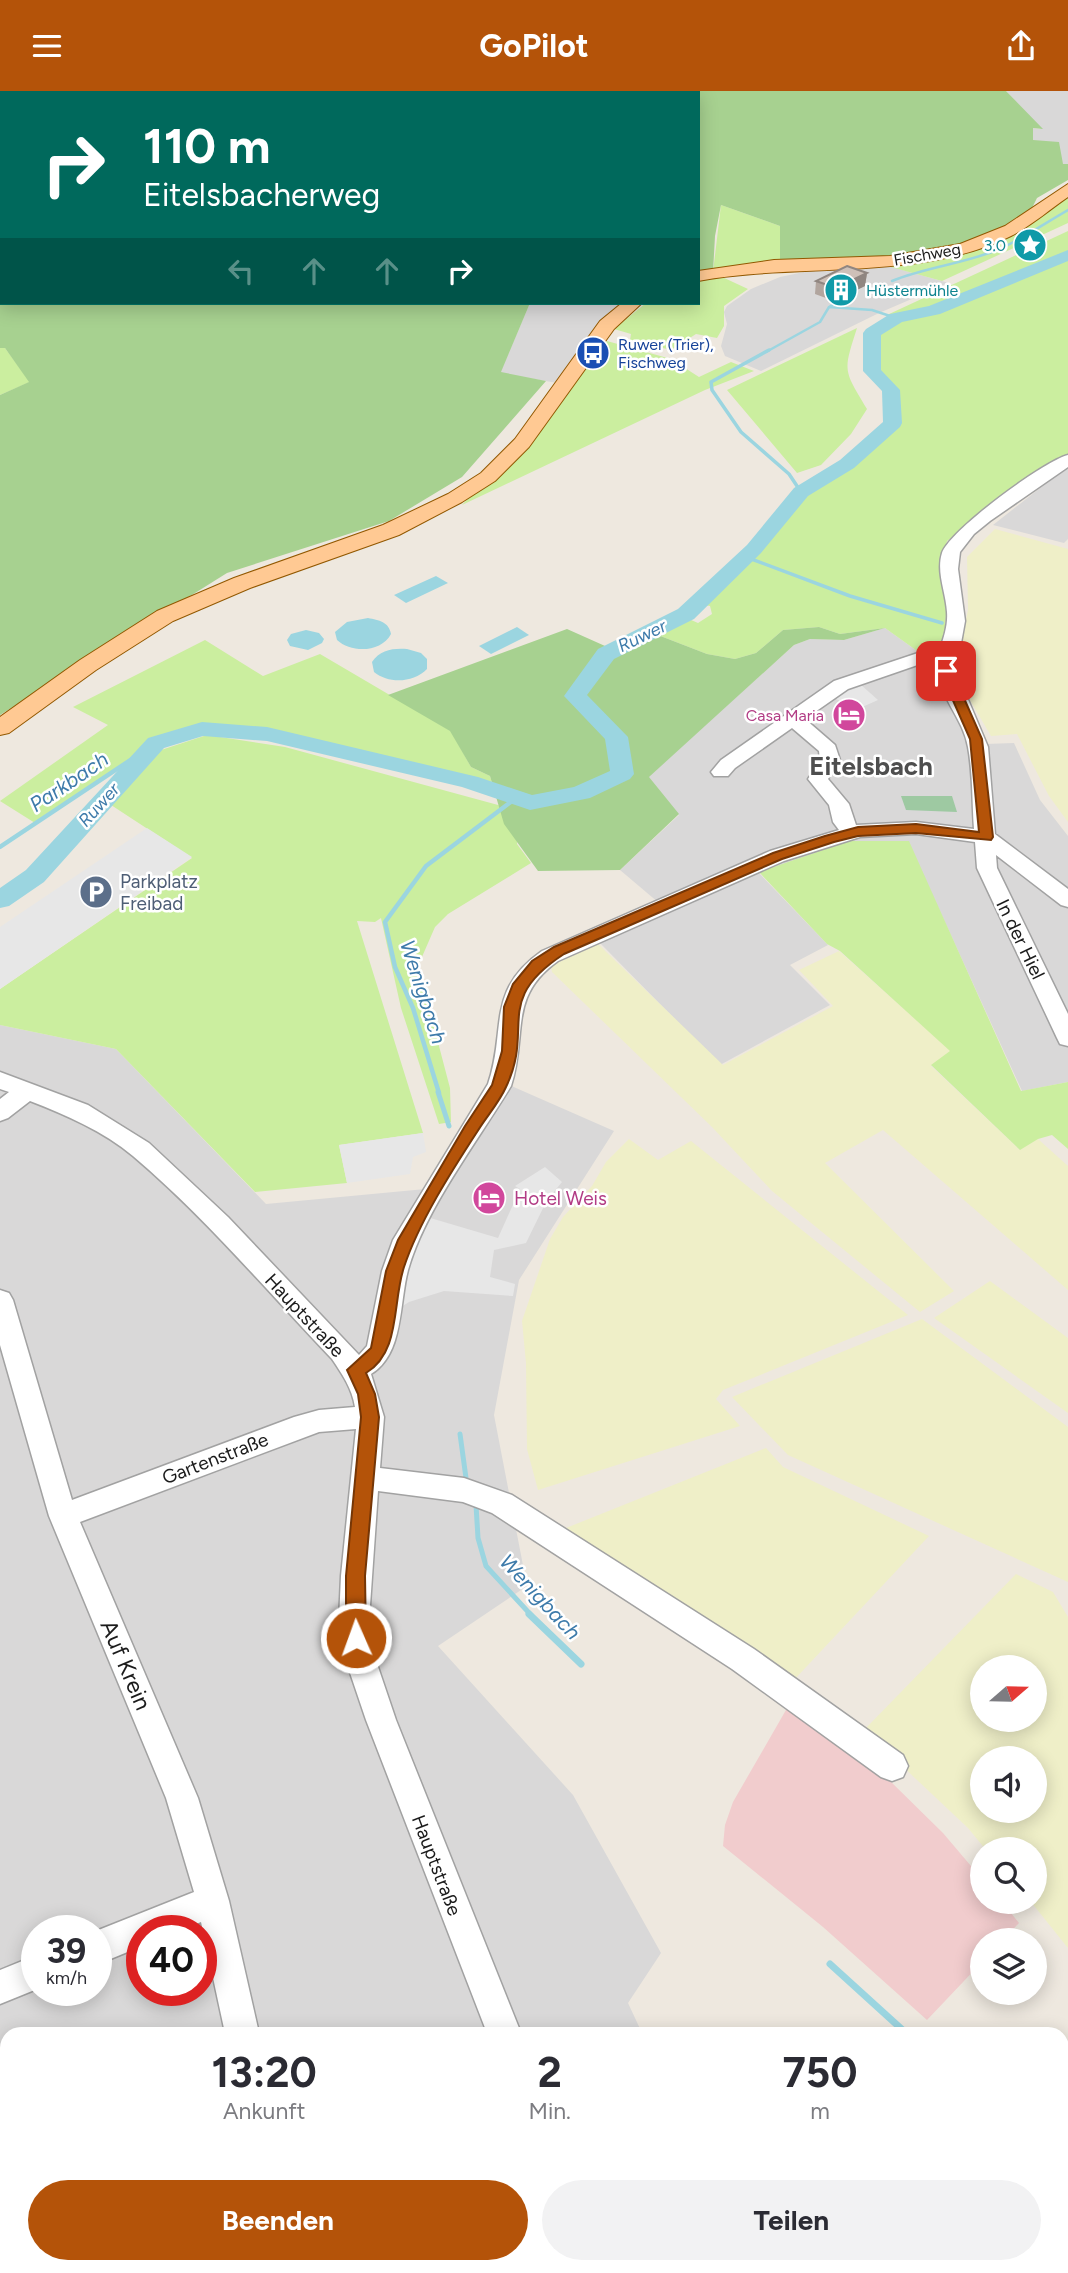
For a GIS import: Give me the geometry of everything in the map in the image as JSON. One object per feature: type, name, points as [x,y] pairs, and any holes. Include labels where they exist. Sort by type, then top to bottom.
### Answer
[{"type":"main road","name":"Fischweg","points":[[700,276],[770,267],[907,260],[957,250],[1004,233],[1068,189]]},
{"type":"main road","points":[[0,728],[88,664],[166,615],[242,583],[391,530],[455,498],[488,477],[522,443],[607,325],[631,305]]},
{"type":"street","points":[[720,772],[841,685],[930,655],[947,654],[956,619],[950,569],[954,544],[982,519],[1068,460]]},
{"type":"street","name":"In der Hiel","points":[[947,654],[947,678],[978,747],[987,868],[1068,1038]]},
{"type":"street","points":[[794,719],[828,749],[830,760],[818,779],[839,804],[843,822],[851,833]]},
{"type":"street","points":[[356,1370],[369,1362],[379,1350],[391,1286],[401,1251],[470,1130],[499,1086],[509,1051],[512,1002],[520,984],[537,965],[559,950],[777,856],[851,833],[916,828],[986,837],[1068,899]]},
{"type":"street","name":"Hauptstraße","points":[[0,1080],[80,1111],[140,1149],[219,1224],[356,1370],[366,1394],[370,1417],[355,1596],[359,1655],[381,1720],[502,2027]]},
{"type":"street","points":[[0,1112],[27,1090]]},
{"type":"street","name":"Auf Krein","points":[[0,1300],[63,1516],[183,1798],[213,1901],[241,2027]]},
{"type":"street","name":"Gartenstraße","points":[[63,1516],[294,1427],[319,1421],[370,1417]]},
{"type":"street","points":[[366,1478],[464,1490],[502,1503],[743,1659],[892,1766]]},
{"type":"street","points":[[112,1942],[213,1901]]},
{"type":"street","points":[[0,1987],[21,1978]]},
{"type":"shaded area","points":[[1006,91],[1068,91],[1068,164],[1063,164],[1033,141],[1033,128],[1041,129]]},
{"type":"shaded area","points":[[877,263],[949,283],[879,313],[761,371],[725,356],[721,346],[727,324],[724,312],[727,306],[751,289],[780,277],[838,265]]},
{"type":"shaded area","points":[[529,305],[629,305],[605,324],[563,384],[500,373]]},
{"type":"shaded area","points":[[1068,466],[1068,539],[1064,543],[993,525]]},
{"type":"shaded area","points":[[885,628],[920,653],[955,660],[961,689],[985,744],[1014,743],[1040,800],[1068,836],[1068,1082],[1022,1091],[908,841],[759,873],[828,945],[790,965],[830,1005],[720,1065],[599,942],[659,903],[620,870],[679,815],[648,777],[794,645],[810,639],[844,640]]},
{"type":"shaded area","points":[[860,684],[878,700],[860,708],[833,698],[844,689]]},
{"type":"shaded area","name":"Parkplatz Freibad","points":[[147,828],[192,857],[0,989],[0,927]]},
{"type":"shaded area","points":[[0,1025],[116,1049],[266,1204],[436,1188],[498,1080],[614,1131],[519,1280],[494,1415],[527,1586],[438,1646],[573,1795],[661,1953],[628,2003],[639,2027],[0,2027]]},
{"type":"shaded area","points":[[423,1133],[426,1152],[413,1157],[410,1174],[347,1183],[339,1145]]},
{"type":"shaded area","points":[[545,1167],[562,1182],[547,1200],[526,1243],[494,1250],[490,1277],[515,1284],[513,1296],[444,1291],[409,1302],[398,1309],[402,1272],[427,1217],[498,1238],[520,1189],[515,1186]]},
{"type":"shaded area","points":[[790,1703],[887,1778],[943,1833],[970,1865],[970,1914],[1012,1914],[1019,1923],[1014,1928],[970,1928],[970,1975],[927,2020],[823,1927],[723,1846],[725,1825],[733,1802]]},
{"type":"green space","points":[[700,91],[1006,91],[1043,129],[1033,128],[1033,140],[1059,142],[1063,164],[1068,164],[1068,180],[1037,198],[1031,210],[989,236],[957,246],[895,257],[780,263],[780,226],[721,205],[715,236],[713,272],[700,275]]},
{"type":"green space","points":[[1068,195],[1068,223],[942,281],[887,266],[924,262],[973,250]]},
{"type":"green space","points":[[721,205],[780,226],[780,263],[713,272]]},
{"type":"green space","points":[[1068,231],[1068,454],[947,541],[942,565],[947,603],[944,640],[920,653],[885,628],[840,634],[819,627],[783,630],[756,653],[735,659],[707,654],[650,632],[682,616],[698,623],[712,614],[710,606],[697,604],[746,557],[801,492],[847,464],[893,423],[891,390],[872,371],[872,333],[895,318],[887,315]]},
{"type":"green space","points":[[720,276],[748,289],[724,306],[724,326],[717,338],[696,334],[671,350],[630,340],[631,334],[614,329],[644,305],[700,305],[700,281]]},
{"type":"green space","points":[[0,305],[529,305],[501,372],[546,381],[462,477],[389,521],[227,573],[0,715],[0,395],[29,382],[5,348],[0,348]]},
{"type":"green space","points":[[857,328],[849,354],[848,370],[853,386],[867,409],[851,434],[821,465],[797,473],[727,390]]},
{"type":"green space","points":[[607,341],[671,359],[699,377],[731,362],[754,371],[705,390],[462,505],[551,409]]},
{"type":"green space","points":[[0,348],[5,348],[30,382],[0,395]]},
{"type":"green space","points":[[995,529],[1068,549],[1068,822],[1049,796],[1017,734],[991,736],[964,690],[960,647],[968,610],[967,557]]},
{"type":"green space","points":[[819,627],[840,634],[885,628],[844,640],[810,639],[794,645],[649,777],[679,814],[620,870],[538,871],[504,824],[490,776],[471,767],[450,731],[388,695],[567,629],[614,650],[650,632],[707,654],[735,659],[756,653],[783,630]]},
{"type":"green space","points":[[205,640],[263,676],[320,654],[451,731],[471,767],[490,776],[494,790],[267,734],[202,729],[156,743],[35,823],[0,801],[108,725],[73,707]]},
{"type":"green space","points":[[207,735],[285,747],[520,811],[517,844],[531,863],[448,914],[435,927],[418,966],[450,1088],[451,1122],[439,1124],[401,1008],[381,918],[375,922],[357,921],[423,1133],[339,1145],[347,1183],[255,1192],[116,1049],[0,1025],[0,989],[192,858],[108,803],[158,751]]},
{"type":"green space","points":[[901,796],[952,796],[957,812],[906,810]]},
{"type":"green space","points":[[849,841],[909,841],[1021,1091],[1068,1082],[1068,1149],[1052,1135],[1038,1139],[1020,1150],[931,1065],[950,1051],[840,951],[827,944],[759,872]]},
{"type":"green space","points":[[598,944],[723,1065],[833,1006],[799,970],[839,951],[951,1051],[931,1066],[1019,1149],[1038,1139],[1068,1166],[1068,1290],[883,1130],[825,1163],[954,1291],[920,1312],[772,1191],[712,1127],[552,972],[551,966]]},
{"type":"green space","points":[[629,1139],[658,1160],[691,1141],[908,1315],[723,1390],[716,1399],[740,1426],[538,1490],[527,1449],[526,1363],[522,1321],[550,1239],[563,1217],[592,1186],[606,1162]]},
{"type":"green space","points":[[990,1281],[1068,1338],[1068,1413],[934,1318]]},
{"type":"green space","points":[[922,1319],[1068,1427],[1068,1582],[788,1455],[732,1397]]},
{"type":"green space","points":[[766,1448],[783,1467],[929,1536],[793,1681],[615,1569],[566,1528]]},
{"type":"green space","points":[[1016,1574],[1053,1592],[1068,1617],[1068,1948],[1041,1914],[1047,1914],[1047,1837],[975,1837],[864,1730]]},
{"type":"water","points":[[436,576],[448,583],[406,603],[394,595]]},
{"type":"water","points":[[368,618],[383,622],[390,630],[391,634],[380,645],[358,649],[337,640],[335,632],[347,622]]},
{"type":"water","points":[[517,627],[529,635],[491,654],[479,646]]},
{"type":"water","points":[[306,630],[319,633],[324,639],[322,643],[308,650],[290,646],[287,640],[291,634]]},
{"type":"water","points":[[407,649],[421,653],[427,659],[427,669],[421,674],[394,680],[374,672],[372,662],[383,652]]},
{"type":"building","points":[[847,266],[867,273],[836,288],[816,281]]},
{"type":"waterway","points":[[892,281],[997,250],[1068,210]]},
{"type":"waterway","name":"Ruwer","points":[[0,900],[35,876],[156,743],[202,729],[267,734],[470,782],[530,803],[581,793],[622,774],[616,737],[575,696],[606,654],[686,614],[754,549],[801,492],[847,464],[893,423],[891,390],[872,371],[872,333],[896,318],[934,310],[1068,255]]},
{"type":"waterway","points":[[829,307],[837,302]]},
{"type":"waterway","points":[[766,352],[820,322],[829,307]]},
{"type":"waterway","points":[[829,307],[872,310],[896,318]]},
{"type":"waterway","points":[[769,350],[711,382],[712,390],[741,432],[789,474],[801,492]]},
{"type":"waterway","points":[[746,557],[850,596],[942,623]]},
{"type":"waterway","name":"Parkbach","points":[[0,847],[156,743]]},
{"type":"waterway","name":"Wenigbach","points":[[439,1093],[413,1008],[395,967],[385,922],[426,866],[516,798]]},
{"type":"waterway","name":"Wenigbach","points":[[438,1092],[449,1126]]},
{"type":"waterway","name":"Wenigbach","points":[[460,1434],[466,1478]]},
{"type":"waterway","name":"Wenigbach","points":[[476,1505],[478,1538],[486,1566],[531,1615]]},
{"type":"waterway","name":"Wenigbach","points":[[529,1614],[581,1664]]},
{"type":"waterway","name":"Wenigbach","points":[[830,1964],[899,2027]]},
{"type":"place","name":"3.0","points":[[1030,245]]},
{"type":"place","name":"Hüstermühle","points":[[841,290]]},
{"type":"place","name":"Ruwer (Trier), Fischweg","points":[[593,353]]},
{"type":"place","name":"Casa Maria","points":[[849,715]]},
{"type":"place","name":"Parkplatz Freibad","points":[[96,892]]},
{"type":"place","name":"Hotel Weis","points":[[489,1198]]},
{"type":"district","name":"Eitelsbach","points":[[871,766]]},
{"type":"route","points":[[356,1638],[356,1576],[370,1417],[366,1394],[356,1370],[375,1357],[379,1350],[395,1271],[406,1240],[504,1075],[509,1051],[511,1007],[520,984],[537,965],[559,950],[777,856],[830,839],[858,831],[916,828],[986,837],[976,739],[946,671]]}]
